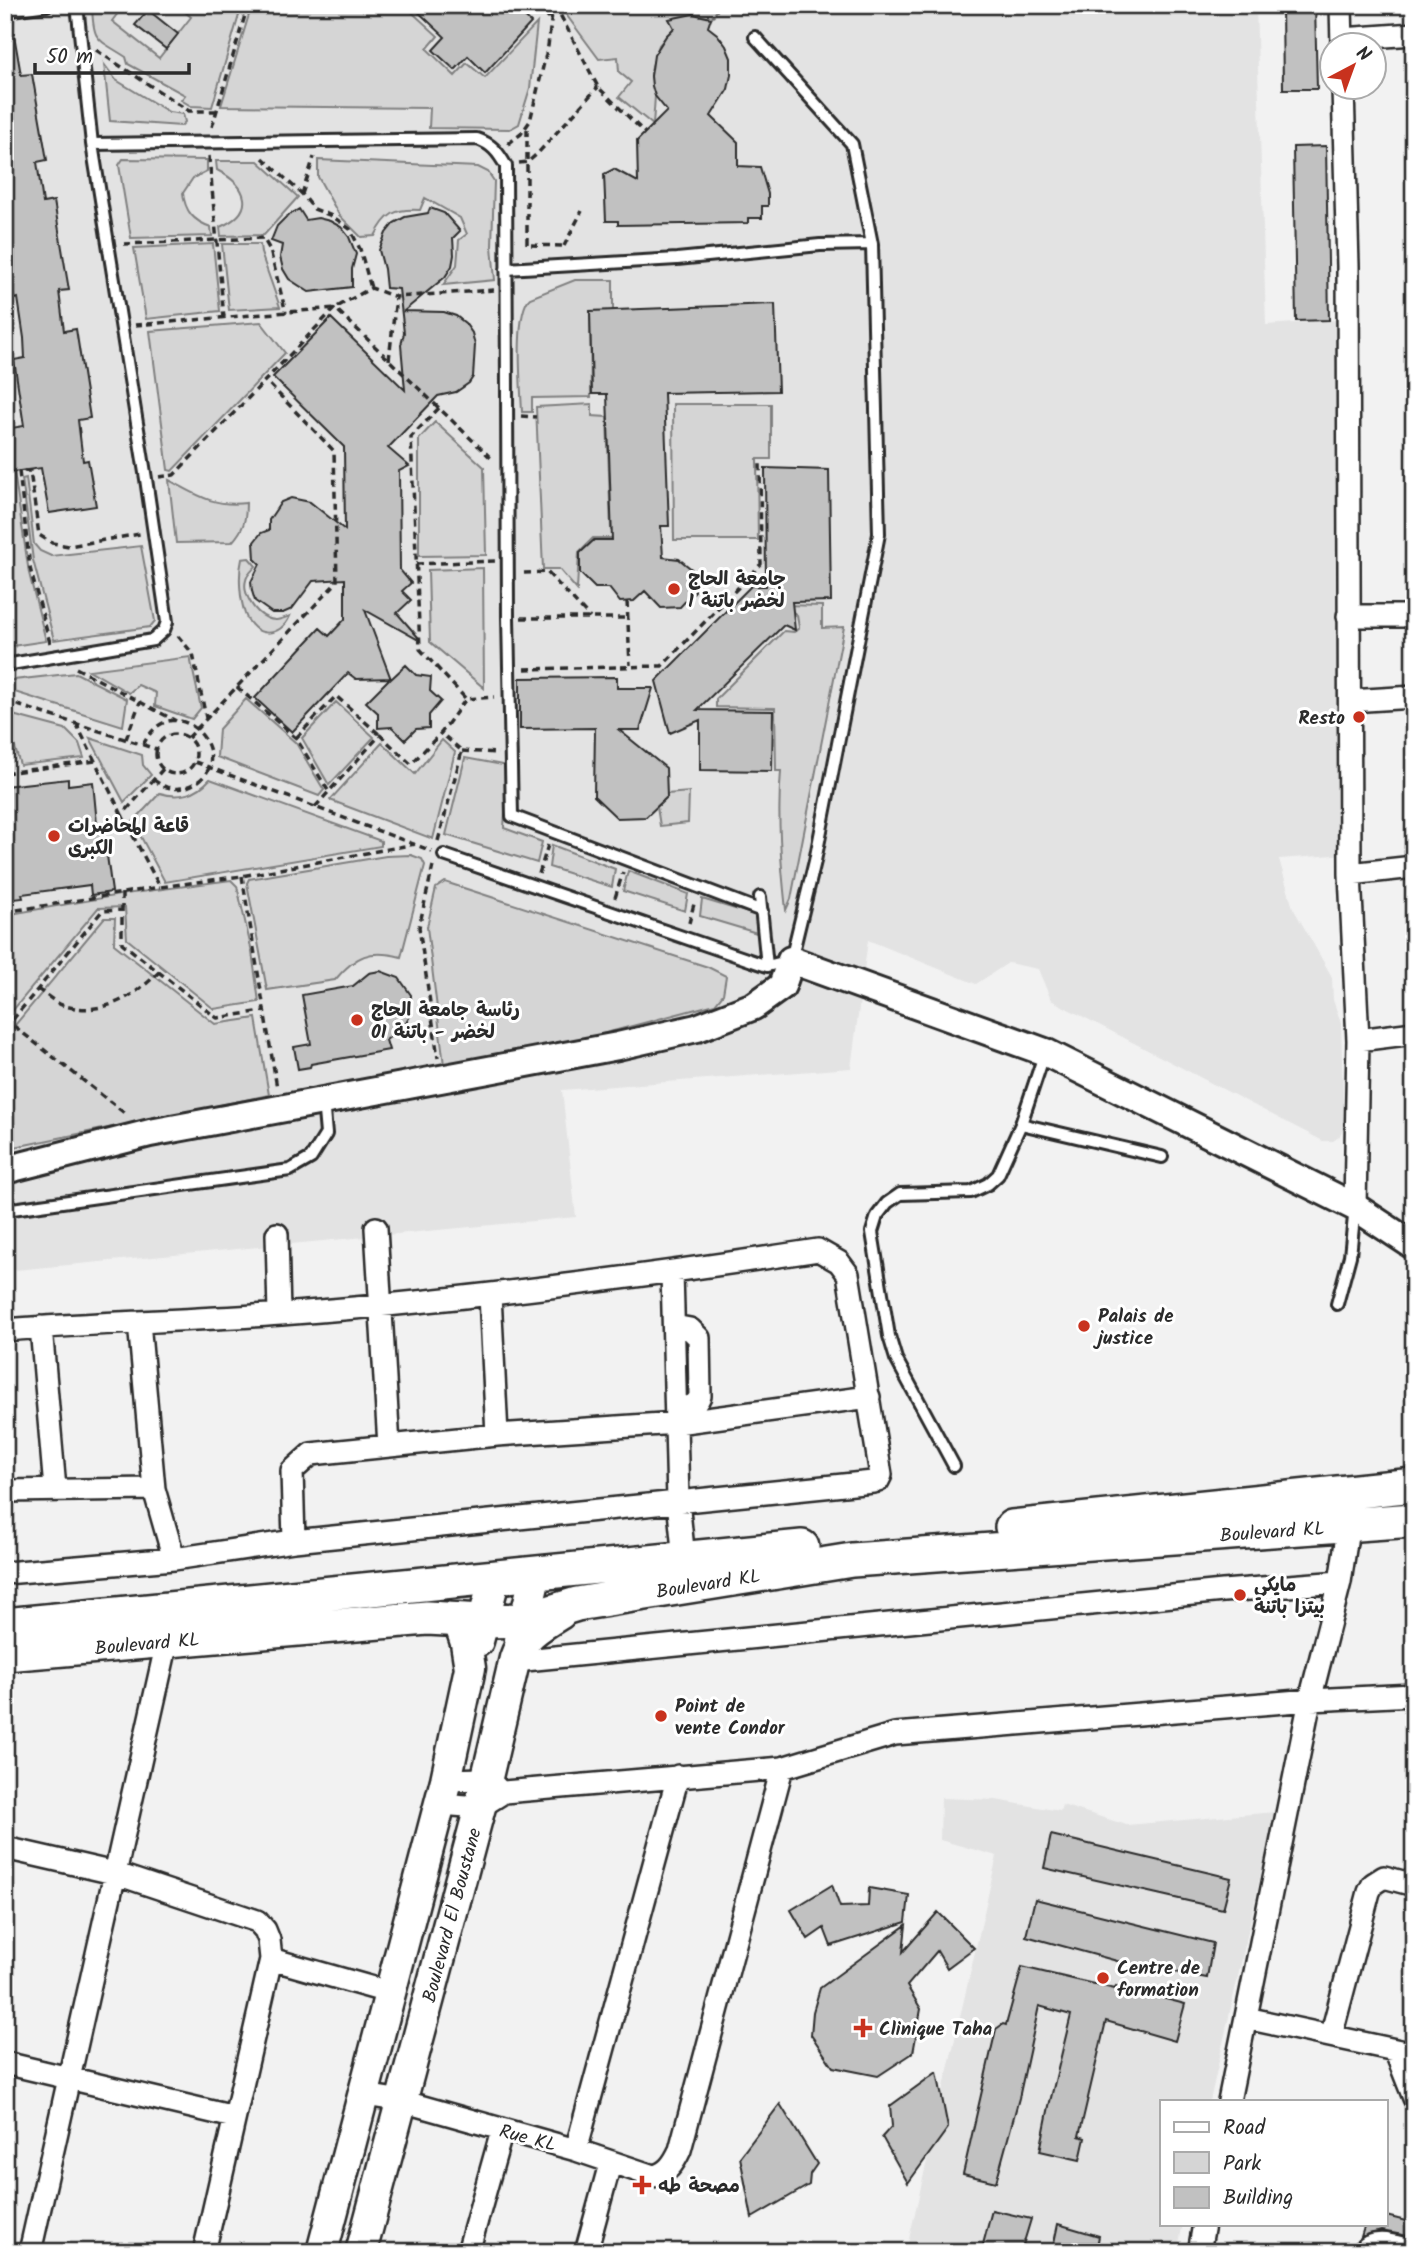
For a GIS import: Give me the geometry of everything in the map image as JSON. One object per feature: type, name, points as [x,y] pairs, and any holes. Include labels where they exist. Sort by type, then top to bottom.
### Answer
[{"type":"main road","name":"Boulevard KL","points":[[5,1625],[1414,1485]]},
{"type":"main road","name":"Boulevard KL","points":[[5,1654],[428,1618],[471,1620],[520,1643],[577,1604],[852,1560],[1414,1520]]},
{"type":"main road","name":"Boulevard El Boustane","points":[[361,2252],[490,1793],[536,1573]]},
{"type":"main road","points":[[323,2252],[443,1792],[470,1668],[466,1643],[471,1620],[495,1577]]},
{"type":"main road","points":[[374,2059],[411,2067]]},
{"type":"street","points":[[1341,5],[1342,32]]},
{"type":"street","points":[[1388,37],[1414,34]]},
{"type":"street","points":[[1343,102],[1348,280],[1350,874],[1358,1040],[1355,1207]]},
{"type":"street","points":[[1348,616],[1414,616]]},
{"type":"street","points":[[1350,701],[1414,697]]},
{"type":"street","points":[[1350,874],[1414,867]]},
{"type":"street","points":[[5,1170],[150,1133],[618,1046],[697,1028],[754,1006],[782,986],[779,963],[1045,1052],[1355,1207],[1414,1247]]},
{"type":"street","points":[[1358,1040],[1414,1033]]},
{"type":"street","points":[[376,1228],[389,1446]]},
{"type":"street","points":[[277,1234],[279,1314]]},
{"type":"street","points":[[5,1330],[379,1306],[672,1272],[818,1250],[839,1262],[848,1274],[881,1475],[877,1481],[294,1541],[174,1559],[5,1573]]},
{"type":"street","points":[[672,1272],[674,1326],[690,1329],[699,1338],[700,1396],[692,1407],[676,1415]]},
{"type":"street","points":[[490,1295],[497,1435]]},
{"type":"street","points":[[139,1322],[155,1489],[174,1559]]},
{"type":"street","points":[[41,1327],[55,1489]]},
{"type":"street","points":[[294,1541],[292,1471],[311,1454],[869,1397]]},
{"type":"street","points":[[676,1415],[678,1502],[684,1559]]},
{"type":"street","points":[[5,1490],[155,1489]]},
{"type":"street","points":[[1229,2100],[1310,1700],[1340,1582],[1350,1526],[1352,1492]]},
{"type":"street","points":[[520,1643],[1340,1582]]},
{"type":"street","points":[[30,2252],[167,1642]]},
{"type":"street","points":[[443,1792],[490,1793],[782,1768],[895,1734],[1310,1700],[1414,1695]]},
{"type":"street","name":"Rue KL","points":[[365,2095],[402,2101],[576,2150],[610,2164],[653,2176],[666,2171],[680,2151],[782,1768]]},
{"type":"street","points":[[576,2150],[678,1776]]},
{"type":"street","points":[[443,1792],[490,1793]]},
{"type":"street","points":[[5,1849],[114,1873],[257,1922],[265,1930],[271,1959],[204,2252]]},
{"type":"street","points":[[1331,2036],[1373,1884],[1384,1877],[1414,1885]]},
{"type":"street","points":[[271,1959],[391,1993]]},
{"type":"street","points":[[1246,2018],[1404,2052],[1414,2098]]},
{"type":"street","points":[[5,2063],[234,2117]]},
{"type":"street","points":[[468,2252],[502,2131]]},
{"type":"street","points":[[586,2252],[610,2164]]},
{"type":"street","points":[[1199,2252],[1204,2226]]},
{"type":"street","points":[[1363,2252],[1367,2246],[1376,2243],[1414,2251]]},
{"type":"lane","points":[[5,11],[47,5]]},
{"type":"lane","points":[[5,665],[153,640],[164,630],[167,622],[92,144],[77,5]]},
{"type":"lane","points":[[755,37],[852,144],[872,244],[879,534],[815,861],[779,963]]},
{"type":"lane","points":[[92,144],[477,139],[489,143],[499,152],[506,166],[512,816],[762,911]]},
{"type":"lane","points":[[506,269],[677,259],[820,245],[872,244]]},
{"type":"lane","points":[[440,854],[779,963]]},
{"type":"lane","points":[[760,897],[779,963]]},
{"type":"lane","points":[[954,1466],[896,1359],[889,1336],[872,1232],[877,1216],[887,1203],[900,1194],[971,1192],[988,1184],[998,1175],[1021,1124],[1045,1052]]},
{"type":"lane","points":[[5,1210],[290,1170],[311,1158],[326,1134],[323,1100]]},
{"type":"lane","points":[[1021,1124],[1162,1157]]},
{"type":"lane","points":[[1337,1304],[1350,1256],[1355,1207]]},
{"type":"path","points":[[81,41],[189,111],[216,111],[248,5]]},
{"type":"path","points":[[535,5],[552,20]]},
{"type":"path","points":[[554,5],[548,46],[527,127],[527,245],[565,246]]},
{"type":"path","points":[[554,5],[598,87],[645,133]]},
{"type":"path","points":[[506,166],[527,162],[598,87]]},
{"type":"path","points":[[499,152],[527,127]]},
{"type":"path","points":[[302,194],[319,139]]},
{"type":"path","points":[[245,141],[302,194],[314,209],[332,216],[350,229],[360,249],[371,288]]},
{"type":"path","points":[[208,142],[224,318]]},
{"type":"path","points":[[555,266],[582,211]]},
{"type":"path","points":[[108,245],[263,238],[270,250],[286,313]]},
{"type":"path","points":[[371,288],[396,297],[506,289]]},
{"type":"path","points":[[146,479],[174,475],[335,309],[371,288]]},
{"type":"path","points":[[389,360],[396,297]]},
{"type":"path","points":[[122,326],[335,309],[507,473]]},
{"type":"path","points":[[188,738],[337,582],[334,451],[265,380]]},
{"type":"path","points":[[439,408],[411,437],[420,649],[466,699]]},
{"type":"path","points":[[509,670],[662,666],[761,564],[760,462]]},
{"type":"path","points":[[153,532],[69,546],[52,543],[39,534],[30,471],[19,471],[30,568],[53,657],[176,720],[187,722],[197,728],[209,745],[211,756],[208,767],[194,785],[171,789],[154,780]]},
{"type":"path","points":[[416,564],[508,561]]},
{"type":"path","points":[[508,573],[547,572],[590,618]]},
{"type":"path","points":[[627,601],[630,666]]},
{"type":"path","points":[[526,618],[628,618]]},
{"type":"path","points":[[167,622],[192,654],[206,718]]},
{"type":"path","points":[[237,687],[296,737],[329,792]]},
{"type":"path","points":[[296,737],[337,696],[411,764],[441,733],[466,699],[510,695]]},
{"type":"path","points":[[5,701],[156,749]]},
{"type":"path","points":[[126,740],[140,702]]},
{"type":"path","points":[[143,745],[156,727],[176,720]]},
{"type":"path","points":[[76,723],[160,887]]},
{"type":"path","points":[[441,733],[461,751],[512,754]]},
{"type":"path","points":[[176,734],[188,738],[195,749],[195,762],[186,772],[173,774],[157,762],[156,749],[169,735],[176,734]]},
{"type":"path","points":[[315,807],[380,735]]},
{"type":"path","points":[[441,1079],[419,927],[440,854],[461,751]]},
{"type":"path","points":[[5,753],[7,773],[95,761]]},
{"type":"path","points":[[195,762],[440,854]]},
{"type":"path","points":[[122,815],[163,769]]},
{"type":"path","points":[[5,912],[242,876],[415,844]]},
{"type":"path","points":[[544,859],[547,848]]},
{"type":"path","points":[[242,876],[281,1108]]},
{"type":"path","points":[[619,885],[621,876]]},
{"type":"path","points":[[122,893],[122,943],[217,1018],[263,1011]]},
{"type":"path","points":[[693,909],[695,901]]},
{"type":"path","points":[[5,1029],[102,911],[122,910]]},
{"type":"path","points":[[37,989],[64,1006],[92,1008],[114,1005],[141,990],[159,972]]},
{"type":"path","points":[[5,1019],[150,1133]]},
{"type":"shaded area","name":"جامعة الحاج لخضر باتنة 1","points":[[5,5],[1256,5],[1266,325],[1337,320],[1348,854],[1279,859],[1293,908],[1332,977],[1333,1000],[1341,1023],[1344,1127],[1339,1137],[1333,1141],[1323,1141],[1051,1000],[1038,969],[1008,963],[976,984],[868,940],[851,1068],[562,1090],[576,1217],[5,1271]]},
{"type":"shaded area","name":"Centre de formation","points":[[941,1798],[996,1800],[1060,1811],[1062,1805],[1127,1825],[1275,1812],[1210,2100],[1160,2100],[1160,2226],[1183,2226],[1177,2252],[906,2252],[997,1856],[940,1840]]},
{"type":"green space","points":[[92,5],[124,5],[112,21],[159,58],[191,17],[177,5],[242,5],[212,107],[191,106],[181,100],[185,95],[128,64],[126,57],[98,38]]},
{"type":"green space","points":[[252,5],[404,5],[438,36],[427,49],[455,76],[467,63],[485,78],[537,23],[530,88],[519,124],[510,129],[429,128],[430,108],[221,106]]},
{"type":"green space","points":[[559,5],[711,5],[717,11],[711,18],[690,15],[670,20],[674,28],[659,45],[652,66],[655,96],[653,125],[619,97],[631,82],[619,72],[618,57],[599,59]]},
{"type":"green space","points":[[104,64],[116,80],[169,112],[183,114],[185,122],[181,126],[110,121]]},
{"type":"green space","points":[[123,159],[207,160],[207,171],[193,178],[183,193],[188,210],[199,222],[211,227],[212,236],[131,238],[119,165]]},
{"type":"green space","points":[[318,160],[478,167],[488,172],[494,181],[492,246],[495,280],[443,285],[457,265],[459,240],[467,234],[460,218],[425,198],[420,210],[404,210],[392,214],[383,222],[375,236],[361,237],[339,215],[318,177]]},
{"type":"green space","points":[[216,161],[258,161],[298,197],[264,235],[221,236],[220,227],[240,214],[244,198],[236,183],[217,170]]},
{"type":"green space","points":[[213,244],[220,311],[146,319],[134,248]]},
{"type":"green space","points":[[222,244],[260,244],[280,307],[229,310]]},
{"type":"green space","points":[[575,280],[613,280],[613,311],[590,311],[591,397],[532,398],[532,412],[522,412],[520,334],[525,306],[530,298]]},
{"type":"green space","points":[[261,322],[285,353],[172,471],[168,470],[150,331]]},
{"type":"green space","points":[[592,404],[592,416],[607,417],[611,530],[627,530],[627,538],[593,538],[579,552],[577,590],[559,569],[543,569],[536,407]]},
{"type":"green space","points":[[673,404],[771,404],[771,459],[757,459],[758,540],[674,540]]},
{"type":"green space","points":[[435,422],[484,467],[486,555],[419,556],[419,439]]},
{"type":"green space","points":[[14,472],[29,573],[46,641],[5,647],[5,473]]},
{"type":"green space","points":[[26,478],[34,544],[40,551],[51,556],[141,546],[155,621],[150,627],[54,640],[33,560],[22,479]]},
{"type":"green space","points":[[169,480],[215,501],[246,503],[244,524],[232,542],[176,543]]},
{"type":"green space","points":[[249,558],[256,566],[247,576],[245,585],[254,607],[262,616],[270,619],[279,620],[290,616],[286,624],[274,632],[267,633],[254,628],[245,614],[240,572],[242,559]]},
{"type":"green space","points":[[483,568],[484,688],[430,642],[428,570]]},
{"type":"green space","points":[[784,605],[822,606],[822,628],[844,627],[791,899],[786,910],[780,840],[781,771],[776,771],[775,708],[716,707],[716,699],[784,631],[794,632],[799,628],[797,615]]},
{"type":"green space","points":[[190,657],[201,708],[192,719],[155,706],[156,693],[138,685],[129,693],[89,670]]},
{"type":"green space","points":[[76,673],[127,699],[123,726],[5,689],[5,681]]},
{"type":"green space","points":[[246,699],[296,743],[324,790],[319,796],[217,757],[219,729]]},
{"type":"green space","points":[[336,702],[374,737],[329,785],[302,738]]},
{"type":"green space","points":[[5,713],[65,729],[79,743],[84,758],[20,765]]},
{"type":"green space","points":[[90,738],[142,755],[143,765],[151,775],[124,802]]},
{"type":"green space","points":[[442,740],[455,752],[433,839],[330,800],[382,743],[415,774]]},
{"type":"green space","points":[[465,758],[508,766],[504,828],[542,842],[537,863],[446,835]]},
{"type":"green space","points":[[210,779],[381,841],[381,846],[165,882],[133,822],[160,793],[187,794]]},
{"type":"green space","points":[[689,792],[688,823],[660,826],[657,807],[667,794]]},
{"type":"green space","points":[[552,845],[615,869],[612,887],[549,867]]},
{"type":"green space","points":[[411,855],[422,859],[425,865],[401,957],[372,954],[357,960],[335,980],[267,990],[247,883],[249,879],[386,856]]},
{"type":"green space","points":[[628,871],[688,894],[685,911],[623,891]]},
{"type":"green space","points":[[231,880],[237,886],[252,952],[259,1002],[214,1009],[127,939],[125,907],[98,908],[9,1015],[5,1012],[5,915],[125,894]]},
{"type":"green space","points":[[445,882],[708,967],[726,976],[723,994],[715,1004],[572,1042],[444,1065],[427,927],[436,888]]},
{"type":"green space","points":[[702,899],[755,915],[757,933],[700,916]]},
{"type":"green space","points":[[104,918],[115,918],[114,944],[215,1024],[256,1018],[269,1095],[5,1149],[5,1026],[11,1030]]},
{"type":"building","points":[[411,5],[512,5],[531,23],[485,73],[468,56],[455,70],[433,50],[445,37]]},
{"type":"building","points":[[1282,5],[1315,5],[1317,89],[1283,89]]},
{"type":"building","points":[[148,10],[178,34],[166,49],[135,25]]},
{"type":"building","points":[[693,14],[711,18],[708,27],[726,46],[731,58],[728,89],[711,116],[738,142],[738,166],[760,167],[768,194],[768,206],[762,206],[762,218],[748,218],[748,223],[618,225],[618,221],[606,221],[604,174],[614,169],[638,182],[637,141],[667,111],[655,96],[651,76],[654,55],[674,28],[669,19]]},
{"type":"building","points":[[14,35],[21,75],[32,74],[47,160],[37,162],[43,203],[54,201],[69,290],[59,291],[64,331],[76,329],[90,418],[78,420],[83,461],[88,460],[96,506],[49,513],[41,468],[5,473],[5,429],[24,426],[14,360],[25,358],[24,338],[18,298],[14,299],[10,276],[5,277],[5,36]]},
{"type":"building","points":[[1326,146],[1329,320],[1296,321],[1293,147]]},
{"type":"building","points":[[430,208],[444,213],[460,231],[453,238],[452,266],[445,277],[404,311],[444,312],[465,323],[472,333],[475,345],[473,377],[456,392],[438,396],[388,448],[409,466],[399,471],[400,570],[411,583],[402,591],[411,600],[397,613],[417,639],[365,610],[391,679],[406,665],[416,675],[431,677],[430,691],[441,701],[429,715],[429,728],[416,729],[405,740],[392,727],[378,728],[378,713],[366,702],[390,678],[356,679],[348,673],[292,732],[255,698],[320,628],[329,636],[345,619],[345,579],[313,581],[292,609],[283,613],[272,613],[255,601],[252,591],[251,582],[260,564],[255,559],[254,542],[261,533],[269,530],[269,520],[281,502],[291,498],[310,502],[345,530],[344,447],[273,377],[331,318],[405,390],[401,345],[404,333],[399,289],[386,288],[379,250],[386,233],[394,223],[405,217],[428,213]]},
{"type":"building","points":[[299,209],[306,220],[318,218],[330,221],[341,227],[349,237],[356,254],[352,269],[352,287],[309,292],[289,279],[280,257],[282,245],[271,241],[277,226]]},
{"type":"building","points":[[775,304],[778,391],[664,393],[669,526],[661,526],[663,557],[679,559],[694,571],[695,591],[680,607],[661,608],[645,591],[634,601],[620,602],[609,588],[595,588],[580,573],[580,553],[594,540],[612,540],[607,394],[592,394],[590,311]]},
{"type":"building","points":[[765,468],[829,470],[831,601],[792,602],[795,630],[784,625],[697,710],[773,711],[772,771],[700,770],[700,720],[670,733],[656,681],[751,586],[766,586]]},
{"type":"building","points":[[617,677],[617,688],[653,688],[640,730],[619,730],[666,768],[667,797],[646,817],[617,818],[594,796],[595,728],[520,729],[520,678]]},
{"type":"building","name":"قاعة المحاضرات الكبرى","points":[[68,779],[68,785],[93,782],[97,824],[105,841],[112,892],[91,895],[90,885],[22,894],[23,898],[5,900],[5,786]]},
{"type":"building","name":"رئاسة جامعة الحاج لخضر - باتنة 01","points":[[380,971],[399,978],[411,995],[410,1016],[405,1025],[386,1040],[389,1050],[311,1064],[310,1067],[298,1069],[294,1047],[311,1044],[302,995],[353,986],[369,973]]},
{"type":"building","points":[[1051,1835],[1231,1878],[1223,1909],[1044,1868]]},
{"type":"building","points":[[832,1885],[840,1907],[868,1906],[869,1888],[909,1895],[906,1922],[831,1946],[824,1928],[808,1939],[791,1910]]},
{"type":"building","points":[[1035,1899],[1213,1943],[1207,1978],[1117,1961],[1026,1936]]},
{"type":"building","points":[[938,1912],[974,1948],[947,1968],[937,1951],[907,1986],[921,2009],[913,2053],[878,2076],[833,2067],[811,2035],[813,2012],[820,1988],[906,1925],[903,1952]]},
{"type":"building","points":[[1022,1967],[1115,1989],[1116,1986],[1185,2004],[1175,2041],[1106,2021],[1079,2136],[1085,2138],[1080,2160],[1040,2151],[1071,2015],[1039,2006],[1019,2098],[996,2182],[963,2174],[996,2029],[1006,2025]]},
{"type":"building","points":[[937,2072],[948,2128],[908,2183],[882,2137],[892,2126],[890,2106]]},
{"type":"building","points":[[780,2104],[817,2164],[810,2174],[809,2185],[752,2218],[740,2157]]},
{"type":"building","points":[[992,2210],[1031,2219],[1021,2252],[981,2252]]},
{"type":"building","points":[[1388,2216],[1414,2223],[1414,2237],[1381,2231],[1361,2237],[1364,2226],[1388,2226]]},
{"type":"building","points":[[1058,2224],[1099,2236],[1096,2252],[1052,2252]]},
{"type":"place","name":"جامعة الحاج لخضر باتنة 1","points":[[674,589]]},
{"type":"place","name":"Resto","points":[[1359,717]]},
{"type":"place","name":"قاعة المحاضرات الكبرى","points":[[54,836]]},
{"type":"place","name":"رئاسة جامعة الحاج لخضر - باتنة 01","points":[[357,1020]]},
{"type":"place","name":"Palais de justice","points":[[1084,1326]]},
{"type":"place","name":"مايكي بيتزا باتنة","points":[[1240,1595]]},
{"type":"place","name":"Point de vente Condor","points":[[661,1716]]},
{"type":"place","name":"Centre de formation","points":[[1103,1978]]},
{"type":"place","name":"Clinique Taha","points":[[863,2028]]},
{"type":"place","name":"مصحة طه","points":[[642,2185]]}]
